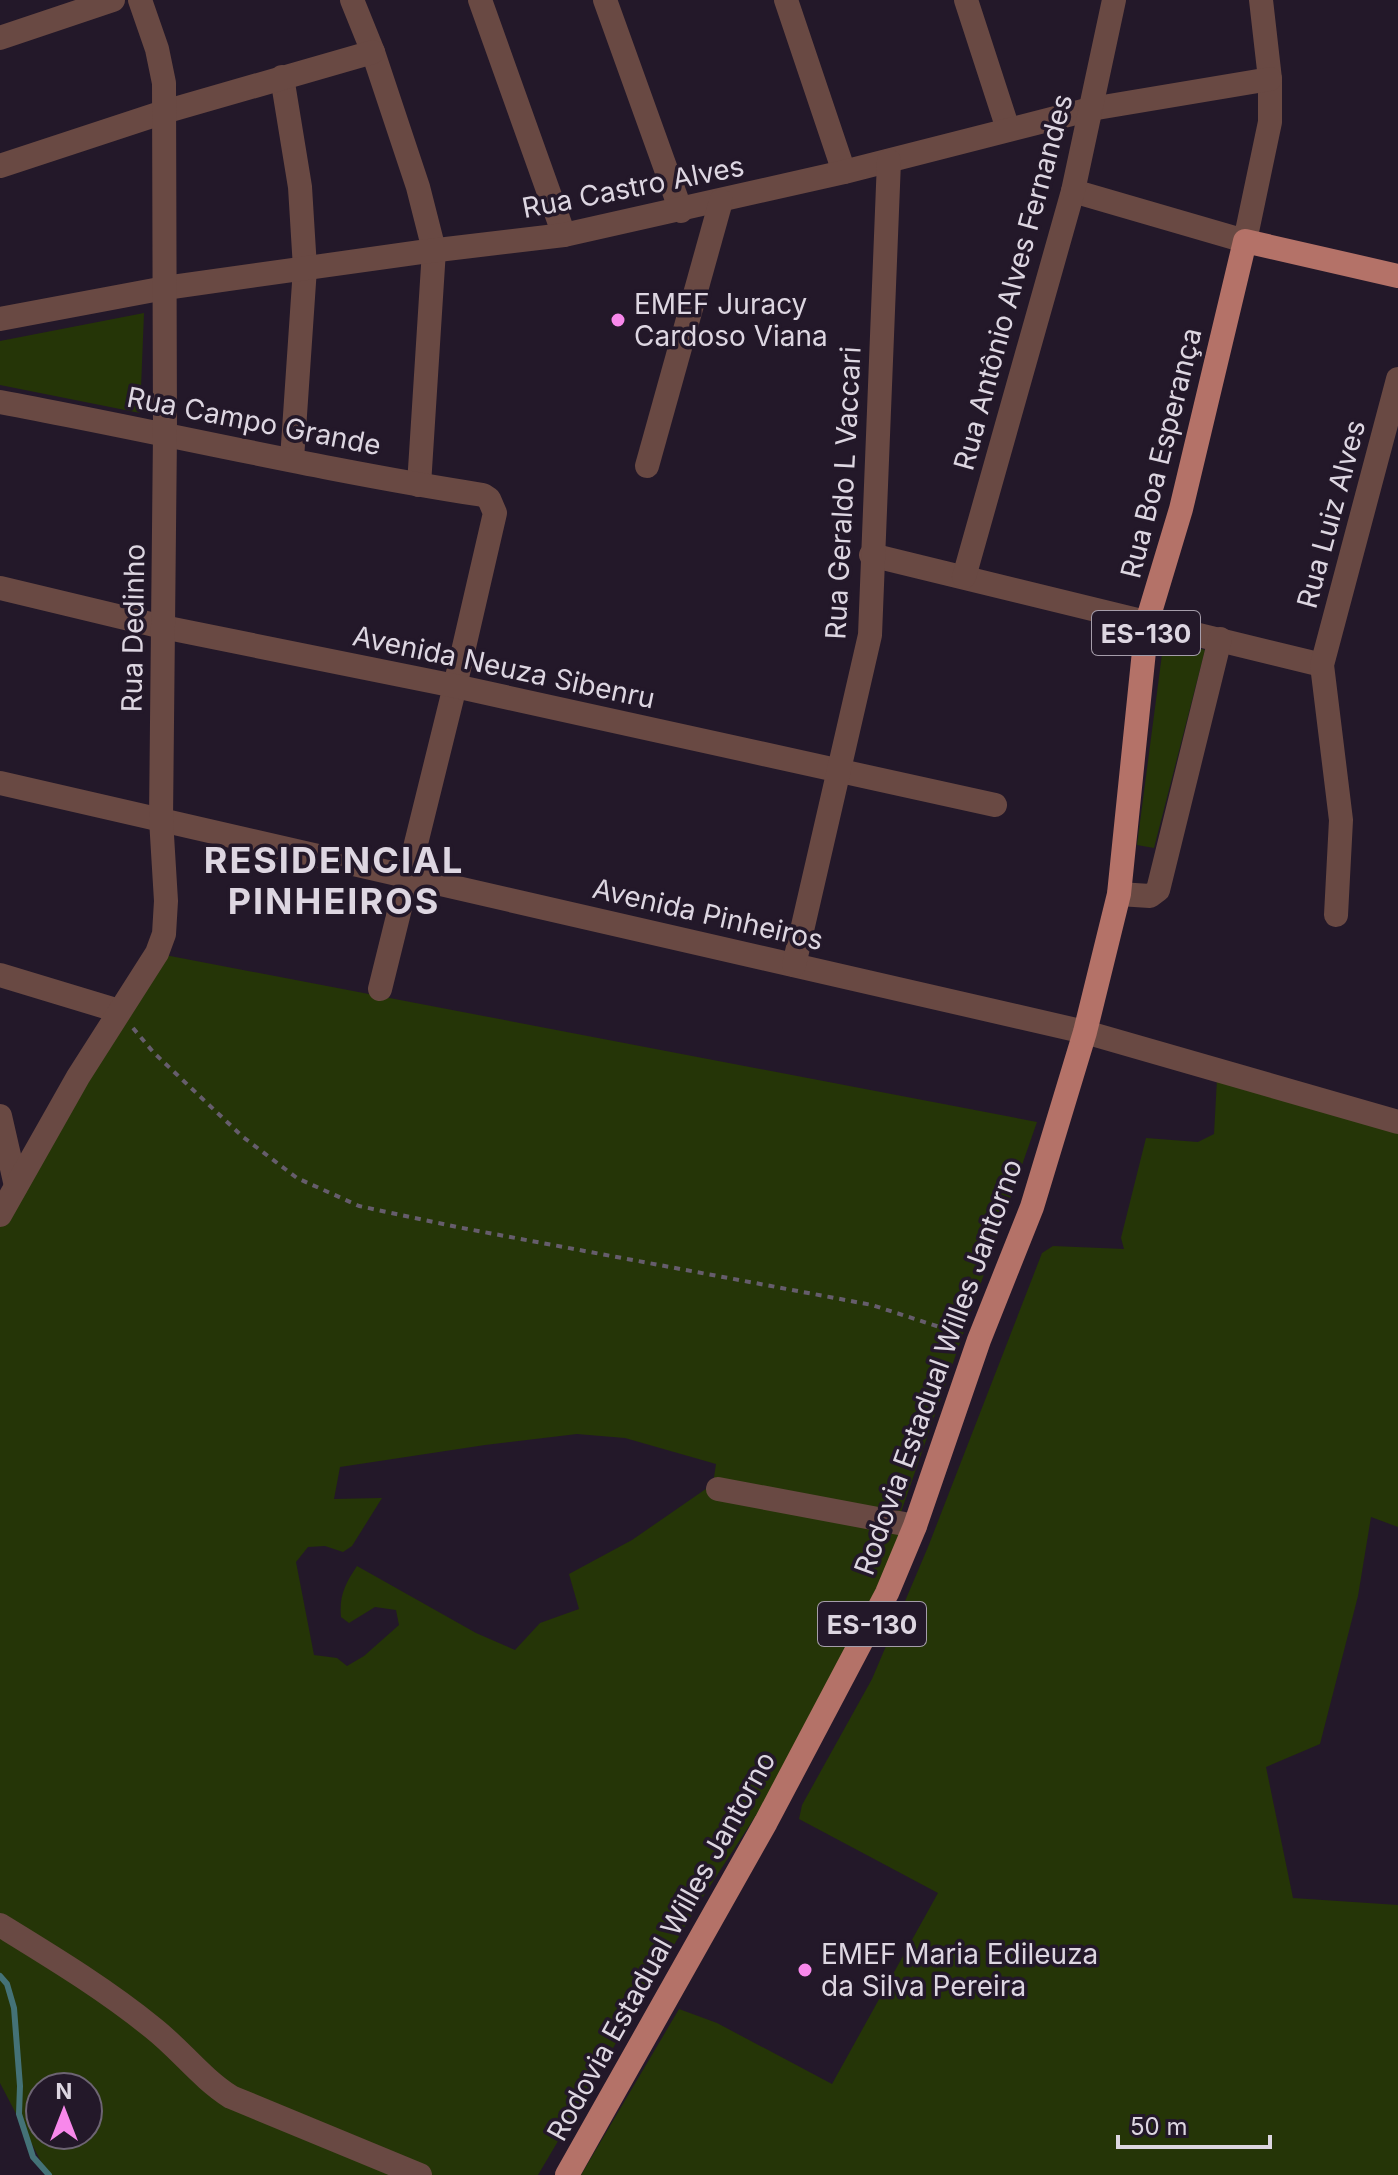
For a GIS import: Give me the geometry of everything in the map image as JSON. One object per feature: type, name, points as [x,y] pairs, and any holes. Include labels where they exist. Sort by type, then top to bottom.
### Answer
[{"type":"main road","points":[[1245,241],[1398,276]]},
{"type":"main road","name":"Rua Boa Esperança","points":[[1085,1032],[1119,894],[1147,622],[1181,509],[1245,241]]},
{"type":"main road","name":"Rodovia Estadual Willes Jantorno","points":[[567,2175],[773,1808],[871,1625],[915,1526],[979,1340],[1032,1207],[1085,1032]]},
{"type":"street","points":[[0,38],[113,0]]},
{"type":"street","name":"Rua Dedinho","points":[[0,1215],[10,1175],[157,953],[164,934],[166,901],[161,819],[165,433],[164,83],[157,49],[140,0]]},
{"type":"street","points":[[352,0],[373,52],[418,187],[434,250],[419,485]]},
{"type":"street","points":[[480,0],[564,235]]},
{"type":"street","points":[[605,0],[681,211]]},
{"type":"street","points":[[786,0],[844,172]]},
{"type":"street","points":[[966,0],[1008,129]]},
{"type":"street","name":"Rua Antônio Alves Fernandes","points":[[964,577],[1073,191],[1114,0]]},
{"type":"street","name":"Rua Boa Esperança","points":[[1245,241],[1270,122],[1270,79],[1262,1]]},
{"type":"street","points":[[0,166],[164,112],[373,52]]},
{"type":"street","points":[[282,77],[300,187],[305,268],[292,459]]},
{"type":"street","name":"Rua Castro Alves","points":[[0,319],[165,288],[564,235],[681,211],[1091,109],[1270,79]]},
{"type":"street","name":"Rua Geraldo L Vaccari","points":[[794,965],[870,635],[889,161]]},
{"type":"street","points":[[1073,191],[1245,241]]},
{"type":"street","points":[[647,466],[721,201]]},
{"type":"street","name":"Rua Luiz Alves","points":[[1322,665],[1398,379]]},
{"type":"street","name":"Rua Campo Grande","points":[[0,402],[483,495],[493,505],[495,513],[455,686]]},
{"type":"street","points":[[871,555],[1322,665],[1341,820],[1336,915]]},
{"type":"street","name":"Avenida Neuza Sibenru","points":[[0,588],[163,627],[455,686],[995,805]]},
{"type":"street","points":[[1119,894],[1150,896],[1158,890],[1220,639]]},
{"type":"street","points":[[380,989],[455,686]]},
{"type":"street","name":"Avenida Pinheiros","points":[[0,783],[1085,1032],[1398,1122]]},
{"type":"street","points":[[0,975],[119,1011]]},
{"type":"street","points":[[0,1116],[10,1175]]},
{"type":"street","points":[[718,1489],[915,1526]]},
{"type":"street","points":[[0,1925],[68,1966],[129,2010],[157,2031],[209,2083],[231,2097],[420,2175]]},
{"type":"path","points":[[119,1011],[154,1053],[243,1137],[297,1178],[359,1206],[872,1305],[979,1340]]},
{"type":"green space","points":[[144,313],[140,413],[0,385],[0,341]]},
{"type":"green space","points":[[1164,639],[1205,650],[1154,848],[1137,845]]},
{"type":"green space","points":[[165,955],[1037,1122],[900,1515],[904,1528],[812,1729],[697,1906],[538,2175],[48,2175],[35,2151],[104,2151],[104,2071],[24,2071],[24,2129],[0,2083],[0,1225]],"holes":[[[577,1434],[625,1438],[716,1464],[713,1484],[632,1540],[569,1574],[579,1609],[540,1623],[515,1650],[476,1633],[357,1566],[344,1590],[341,1617],[349,1623],[375,1607],[396,1610],[399,1625],[364,1656],[347,1666],[337,1658],[314,1655],[296,1562],[308,1547],[325,1546],[343,1552],[352,1546],[382,1498],[334,1499],[340,1467]]]},
{"type":"green space","points":[[1217,1079],[1398,1126],[1398,1527],[1371,1517],[1358,1596],[1320,1744],[1266,1767],[1293,1898],[1398,1905],[1398,2175],[581,2175],[679,2009],[717,2023],[832,2084],[938,1893],[799,1819],[802,1805],[872,1679],[928,1547],[1042,1253],[1053,1246],[1124,1249],[1121,1238],[1146,1138],[1198,1142],[1214,1134]]},
{"type":"waterway","points":[[0,1976],[7,1984],[14,2008],[19,2114],[33,2157],[49,2175]]},
{"type":"place","name":"EMEF Juracy Cardoso Viana","points":[[618,320]]},
{"type":"place","name":"EMEF Maria Edileuza da Silva Pereira","points":[[805,1970]]},
{"type":"district","name":"RESIDENCIAL PINHEIROS","points":[[334,880]]}]
